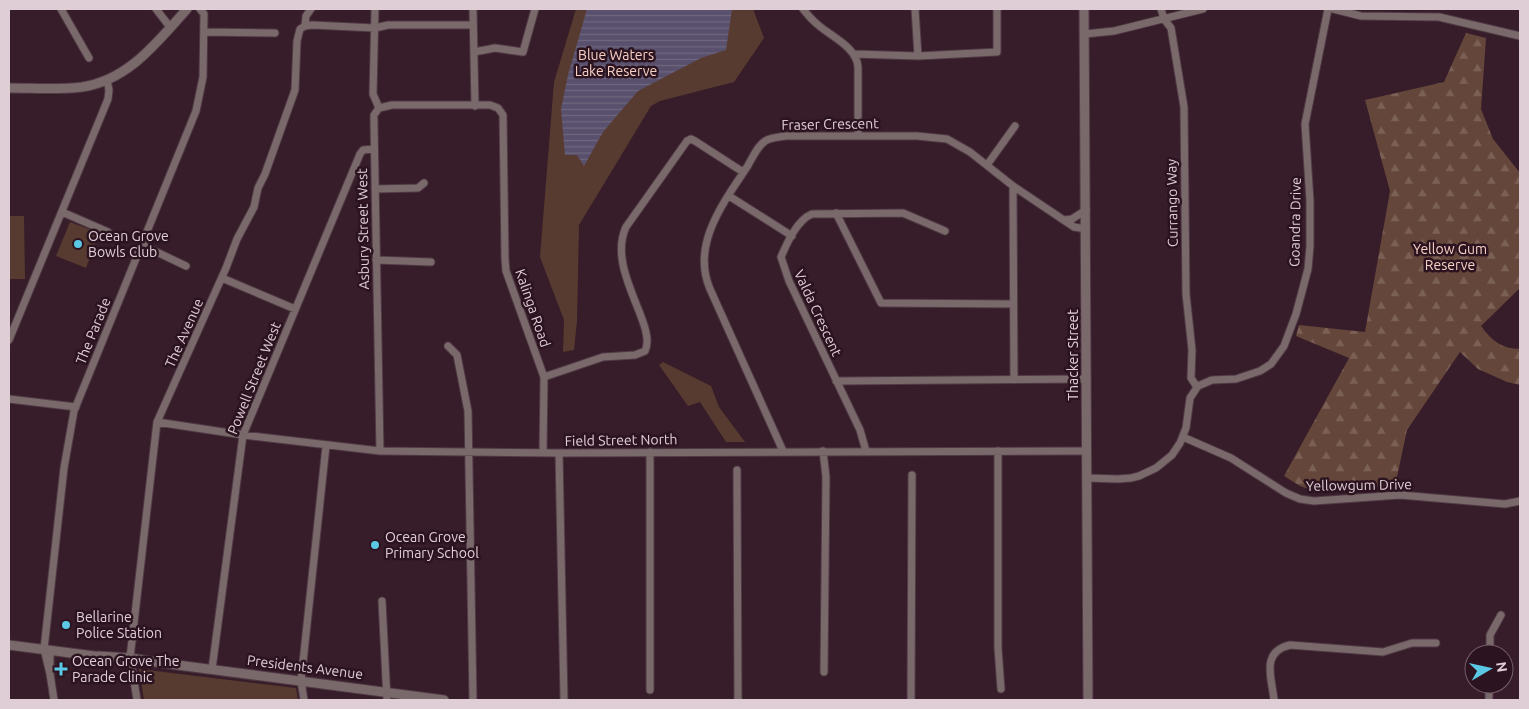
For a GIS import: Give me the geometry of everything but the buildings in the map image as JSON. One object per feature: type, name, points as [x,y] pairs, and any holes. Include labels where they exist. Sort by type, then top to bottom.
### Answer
[{"type":"street","points":[[61,9],[89,58]]},
{"type":"street","points":[[156,9],[170,27]]},
{"type":"street","points":[[9,88],[76,87],[107,80],[125,71],[137,62],[187,9]]},
{"type":"street","name":"The Parade","points":[[54,700],[47,650],[64,468],[76,407],[196,111],[203,77],[204,14],[200,9]]},
{"type":"street","name":"The Avenue","points":[[137,700],[131,660],[157,422],[254,207],[258,188],[265,174],[295,90],[297,41],[306,16],[311,9]]},
{"type":"street","name":"Asbury Street West","points":[[375,9],[373,94],[379,108],[374,115],[374,149],[380,451]]},
{"type":"street","points":[[379,108],[392,105],[475,106],[473,9]]},
{"type":"street","points":[[474,52],[495,48],[522,52],[535,9]]},
{"type":"street","points":[[803,9],[817,24],[857,58],[858,136]]},
{"type":"street","points":[[915,9],[918,56]]},
{"type":"street","points":[[854,54],[918,56],[997,52],[997,9]]},
{"type":"street","name":"Thacker Street","points":[[1084,9],[1088,700]]},
{"type":"street","name":"Currango Way","points":[[1161,9],[1164,19],[1171,28],[1184,107],[1186,294],[1192,350],[1191,378],[1197,387]]},
{"type":"street","points":[[1085,34],[1114,31],[1203,9]]},
{"type":"street","name":"Goandra Drive","points":[[1197,387],[1212,380],[1228,380],[1249,376],[1260,372],[1271,364],[1284,346],[1296,314],[1308,269],[1310,246],[1310,201],[1305,124],[1328,9]]},
{"type":"street","points":[[1333,9],[1361,16],[1439,17],[1520,36]]},
{"type":"street","points":[[302,27],[375,28],[388,24],[474,25]]},
{"type":"street","points":[[204,32],[275,33]]},
{"type":"street","points":[[9,340],[108,99],[107,80]]},
{"type":"street","name":"Kalinga Road","points":[[475,106],[494,106],[500,111],[504,120],[504,248],[506,271],[544,377],[543,452]]},
{"type":"street","points":[[987,165],[1015,126]]},
{"type":"street","name":"Fraser Crescent","points":[[783,451],[704,273],[704,257],[712,224],[762,144],[771,138],[928,136],[947,139],[987,165],[1013,186],[1063,220],[1074,227],[1086,229]]},
{"type":"street","points":[[544,377],[603,357],[635,355],[645,351],[648,338],[626,279],[621,253],[622,236],[626,227],[686,141],[690,139],[695,141],[743,172]]},
{"type":"street","name":"Powell Street West","points":[[212,669],[243,435],[360,154],[363,150],[374,149]]},
{"type":"street","points":[[375,189],[418,188],[424,183]]},
{"type":"street","points":[[1013,186],[1014,380]]},
{"type":"street","points":[[729,196],[792,236]]},
{"type":"street","points":[[1063,220],[1072,219],[1086,210]]},
{"type":"street","points":[[62,212],[108,232]]},
{"type":"street","name":"Valda Crescent","points":[[866,450],[863,437],[782,265],[781,257],[804,218],[818,213],[903,214],[945,231]]},
{"type":"street","points":[[836,213],[880,303],[1013,304]]},
{"type":"street","points":[[142,246],[186,266]]},
{"type":"street","points":[[376,260],[431,262]]},
{"type":"street","points":[[222,278],[295,309]]},
{"type":"street","points":[[448,346],[457,356],[468,411],[473,700]]},
{"type":"street","points":[[836,381],[1087,379]]},
{"type":"street","points":[[1087,478],[1118,479],[1139,476],[1148,473],[1172,455],[1183,437],[1190,398],[1197,387]]},
{"type":"street","points":[[9,399],[76,407]]},
{"type":"street","name":"Field Street North","points":[[157,422],[326,446],[380,451],[559,453],[824,450],[1087,451]]},
{"type":"street","name":"Yellowgum Drive","points":[[1183,437],[1231,458],[1286,493],[1306,500],[1400,494],[1505,504],[1520,501]]},
{"type":"street","points":[[304,700],[301,681],[326,446]]},
{"type":"street","points":[[824,450],[826,477],[824,672]]},
{"type":"street","points":[[998,451],[998,648],[1001,689]]},
{"type":"street","points":[[650,452],[650,690]]},
{"type":"street","points":[[559,453],[564,700]]},
{"type":"street","points":[[737,470],[738,700]]},
{"type":"street","points":[[911,700],[912,475]]},
{"type":"street","points":[[382,601],[387,696]]},
{"type":"street","points":[[1490,644],[1490,635],[1501,615]]},
{"type":"street","points":[[1274,700],[1269,671],[1271,660],[1282,647],[1290,645],[1383,652],[1412,643],[1436,644]]},
{"type":"street","name":"Presidents Avenue","points":[[9,645],[301,681],[387,696],[444,700]]},
{"type":"green space","name":"Blue Waters Lake Reserve","points":[[576,9],[753,9],[764,38],[734,82],[660,101],[651,106],[579,225],[577,321],[574,350],[563,352],[564,320],[540,257],[554,82]]},
{"type":"green space","name":"Yellow Gum Reserve","points":[[1466,33],[1486,38],[1481,109],[1493,139],[1520,173],[1520,288],[1481,326],[1498,343],[1514,349],[1520,349],[1520,385],[1507,382],[1478,369],[1460,352],[1407,430],[1395,486],[1312,490],[1300,486],[1284,476],[1349,358],[1296,336],[1299,325],[1365,332],[1390,191],[1365,100],[1444,82]]},
{"type":"green space","points":[[9,216],[24,216],[25,279],[9,279]]},
{"type":"green space","name":"Ocean Grove Bowls Club","points":[[70,222],[99,233],[86,268],[56,256]]},
{"type":"green space","points":[[663,362],[711,386],[719,407],[745,442],[726,442],[700,402],[688,406],[659,365]]},
{"type":"green space","points":[[139,669],[296,688],[298,700],[144,700]]},
{"type":"shaded area","points":[[587,9],[732,9],[726,50],[701,58],[638,91],[603,132],[584,166],[577,155],[565,155],[561,109],[568,75]]},
{"type":"place","name":"Ocean Grove Bowls Club","points":[[78,244]]},
{"type":"place","name":"Ocean Grove Primary School","points":[[375,545]]},
{"type":"place","name":"Bellarine Police Station","points":[[66,625]]},
{"type":"place","name":"Ocean Grove The Parade Clinic","points":[[61,669]]}]
